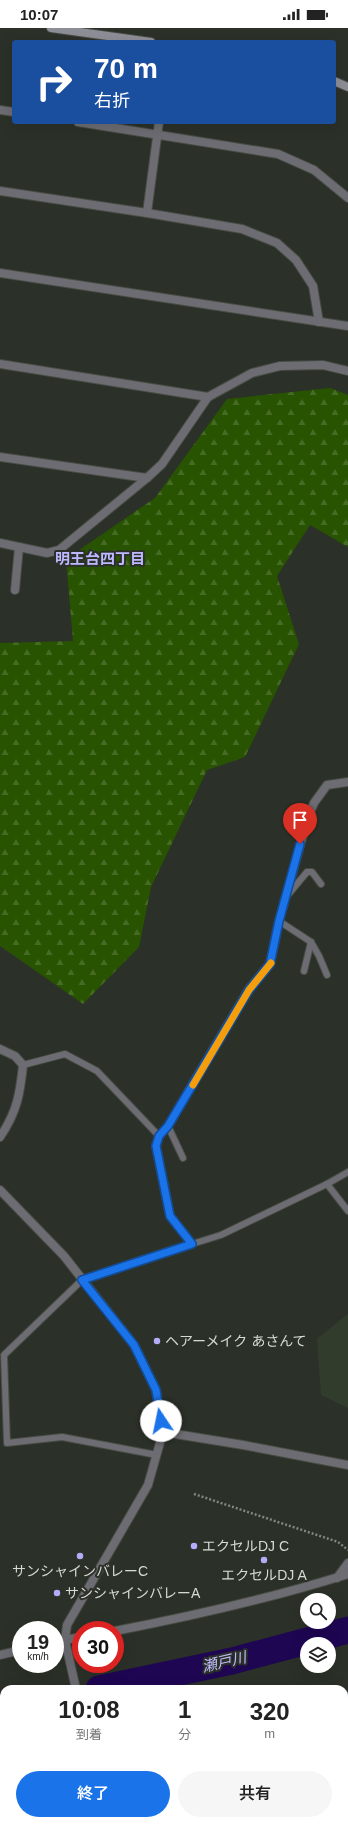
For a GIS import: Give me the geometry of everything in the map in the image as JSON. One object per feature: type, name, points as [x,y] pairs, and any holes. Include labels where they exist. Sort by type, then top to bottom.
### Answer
[{"type":"street","points":[[51,28],[137,40]]},
{"type":"street","points":[[336,82],[348,87]]},
{"type":"street","points":[[0,110],[12,112]]},
{"type":"street","points":[[91,124],[278,154],[314,170],[348,198]]},
{"type":"street","points":[[147,212],[159,124]]},
{"type":"street","points":[[0,191],[147,212],[242,229],[277,243],[296,260],[313,286],[319,322]]},
{"type":"street","points":[[0,273],[348,326]]},
{"type":"street","points":[[0,364],[208,397]]},
{"type":"street","points":[[0,543],[47,553],[59,550],[162,464],[208,397],[252,373],[280,366],[323,364],[348,370]]},
{"type":"street","points":[[0,457],[147,478]]},
{"type":"street","points":[[15,590],[19,547]]},
{"type":"street","points":[[82,1280],[192,1244],[170,1216],[156,1146],[159,1136],[168,1126],[249,990],[270,964],[285,898],[314,803],[326,785],[348,782]]},
{"type":"street","points":[[0,1049],[15,1056],[23,1065],[20,1093],[11,1122],[0,1136]]},
{"type":"street","points":[[0,1190],[64,1256],[134,1345],[156,1390],[164,1432],[148,1484],[67,1625],[66,1643],[75,1685]]},
{"type":"street","points":[[164,1432],[348,1465]]},
{"type":"street","points":[[337,1578],[348,1563]]},
{"type":"street","points":[[124,1629],[178,1619],[348,1574]]},
{"type":"street","points":[[66,1643],[72,1641]]},
{"type":"street","points":[[0,1655],[12,1652]]},
{"type":"lane","points":[[285,898],[307,872],[312,872],[321,884]]},
{"type":"lane","points":[[279,921],[310,942],[320,956],[327,975]]},
{"type":"lane","points":[[304,971],[310,942]]},
{"type":"lane","points":[[23,1065],[65,1054],[97,1071],[159,1136]]},
{"type":"lane","points":[[168,1126],[183,1158]]},
{"type":"lane","points":[[192,1244],[221,1236],[327,1184],[348,1172]]},
{"type":"lane","points":[[327,1184],[348,1211]]},
{"type":"lane","points":[[7,1442],[2,1353],[82,1280]]},
{"type":"lane","points":[[0,1441],[7,1442],[62,1437],[157,1455]]},
{"type":"path","points":[[194,1494],[338,1542],[348,1550]]},
{"type":"shaded area","points":[[348,1314],[348,1408],[321,1395],[317,1339]]},
{"type":"green space","points":[[330,388],[348,395],[348,547],[310,525],[277,576],[299,644],[245,757],[207,770],[151,887],[139,947],[83,1004],[0,946],[0,643],[73,641],[66,559],[155,498],[227,399]]},
{"type":"waterway","name":"瀬戸川","points":[[118,1685],[232,1661],[348,1630]]},
{"type":"slow traffic","points":[[193,1085],[240,1003],[271,963]]},
{"type":"place","name":"ヘアーメイク あさんて","points":[[157,1341]]},
{"type":"place","name":"エクセルDJ C","points":[[194,1546]]},
{"type":"place","name":"サンシャインバレーC","points":[[80,1556]]},
{"type":"place","name":"エクセルDJ A","points":[[264,1560]]},
{"type":"place","name":"サンシャインバレーA","points":[[57,1593]]},
{"type":"district","name":"明王台四丁目","points":[[100,559]]},
{"type":"route","points":[[161,1421],[156,1390],[134,1345],[82,1280],[192,1244],[170,1216],[156,1146],[159,1136],[168,1126],[240,1003],[270,964],[276,943],[279,921],[300,844]]}]
